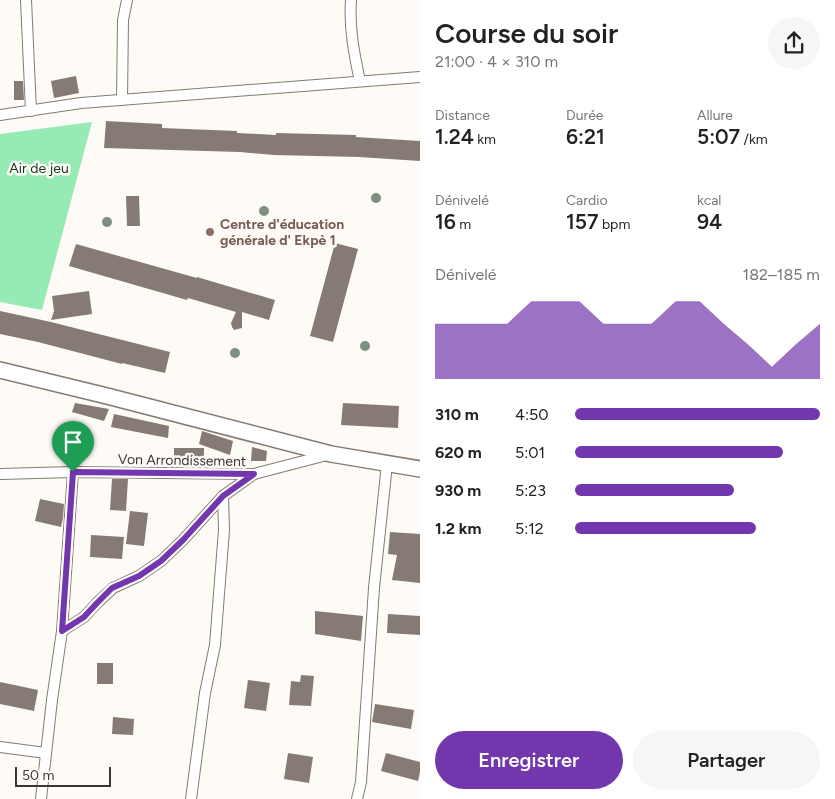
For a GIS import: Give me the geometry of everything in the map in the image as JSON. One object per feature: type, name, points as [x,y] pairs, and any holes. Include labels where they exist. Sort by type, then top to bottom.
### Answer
[{"type":"street","points":[[26,0],[31,111]]},
{"type":"street","points":[[122,100],[123,20],[127,0]]},
{"type":"street","points":[[351,0],[350,14],[353,42],[360,81]]},
{"type":"street","points":[[0,115],[81,103],[420,77]]},
{"type":"street","points":[[0,370],[331,454],[420,469]]},
{"type":"street","name":"Von Arrondissement","points":[[0,474],[73,472],[254,474],[331,454]]},
{"type":"street","points":[[357,799],[362,782],[374,588],[387,464]]},
{"type":"street","points":[[41,799],[62,631],[73,472]]},
{"type":"street","points":[[62,631],[84,617],[112,588],[139,576],[161,561],[223,496],[254,474]]},
{"type":"street","points":[[191,799],[205,693],[215,645],[223,540],[223,496]]},
{"type":"street","points":[[0,747],[46,753]]},
{"type":"green space","name":"Air de jeu","points":[[92,122],[42,310],[0,302],[0,134]]},
{"type":"building","points":[[76,76],[79,93],[54,98],[51,81]]},
{"type":"building","points":[[14,81],[23,81],[24,100],[14,100]]},
{"type":"building","points":[[106,121],[162,124],[162,128],[237,131],[237,133],[356,135],[356,137],[420,141],[420,161],[240,152],[104,148]]},
{"type":"building","points":[[126,196],[139,196],[140,226],[127,226]]},
{"type":"building","points":[[335,243],[358,249],[333,342],[310,336]]},
{"type":"building","points":[[76,244],[275,300],[269,320],[242,312],[242,328],[234,330],[231,323],[236,312],[69,266]]},
{"type":"building","points":[[89,291],[92,314],[51,320],[54,311],[52,296]]},
{"type":"building","points":[[0,311],[170,352],[165,373],[0,334]]},
{"type":"building","points":[[75,403],[109,409],[104,421],[72,412]]},
{"type":"building","points":[[343,403],[399,406],[398,428],[341,425]]},
{"type":"building","points":[[114,414],[169,426],[168,438],[111,427]]},
{"type":"building","points":[[202,431],[233,441],[230,455],[199,444]]},
{"type":"building","points":[[252,447],[267,451],[266,461],[251,461]]},
{"type":"building","points":[[174,448],[204,448],[204,466],[174,466]]},
{"type":"building","points":[[112,479],[128,479],[126,511],[110,510]]},
{"type":"building","points":[[40,499],[64,504],[61,527],[35,521]]},
{"type":"building","points":[[130,511],[148,513],[144,546],[126,544]]},
{"type":"building","points":[[390,532],[420,534],[420,583],[392,580],[397,555],[388,554]]},
{"type":"building","points":[[91,535],[124,537],[122,559],[90,557]]},
{"type":"building","points":[[315,611],[363,616],[361,641],[315,634]]},
{"type":"building","points":[[388,614],[420,616],[420,635],[387,633]]},
{"type":"building","points":[[97,663],[113,663],[113,684],[97,684]]},
{"type":"building","points":[[301,675],[314,676],[311,706],[289,705],[291,681],[300,682]]},
{"type":"building","points":[[248,680],[270,683],[266,711],[244,708]]},
{"type":"building","points":[[0,682],[38,690],[34,711],[0,704]]},
{"type":"building","points":[[375,704],[414,710],[411,729],[372,722]]},
{"type":"building","points":[[113,717],[134,719],[133,735],[112,734]]},
{"type":"building","points":[[288,753],[313,757],[309,783],[284,779]]},
{"type":"building","points":[[386,753],[420,762],[418,781],[381,771]]},
{"type":"place","name":"Centre d'éducation générale d' Ekpè 1","points":[[210,232]]},
{"type":"route","points":[[73,472],[174,474],[254,474],[223,496],[161,561],[139,576],[112,588],[84,617],[62,631],[73,472]]}]
